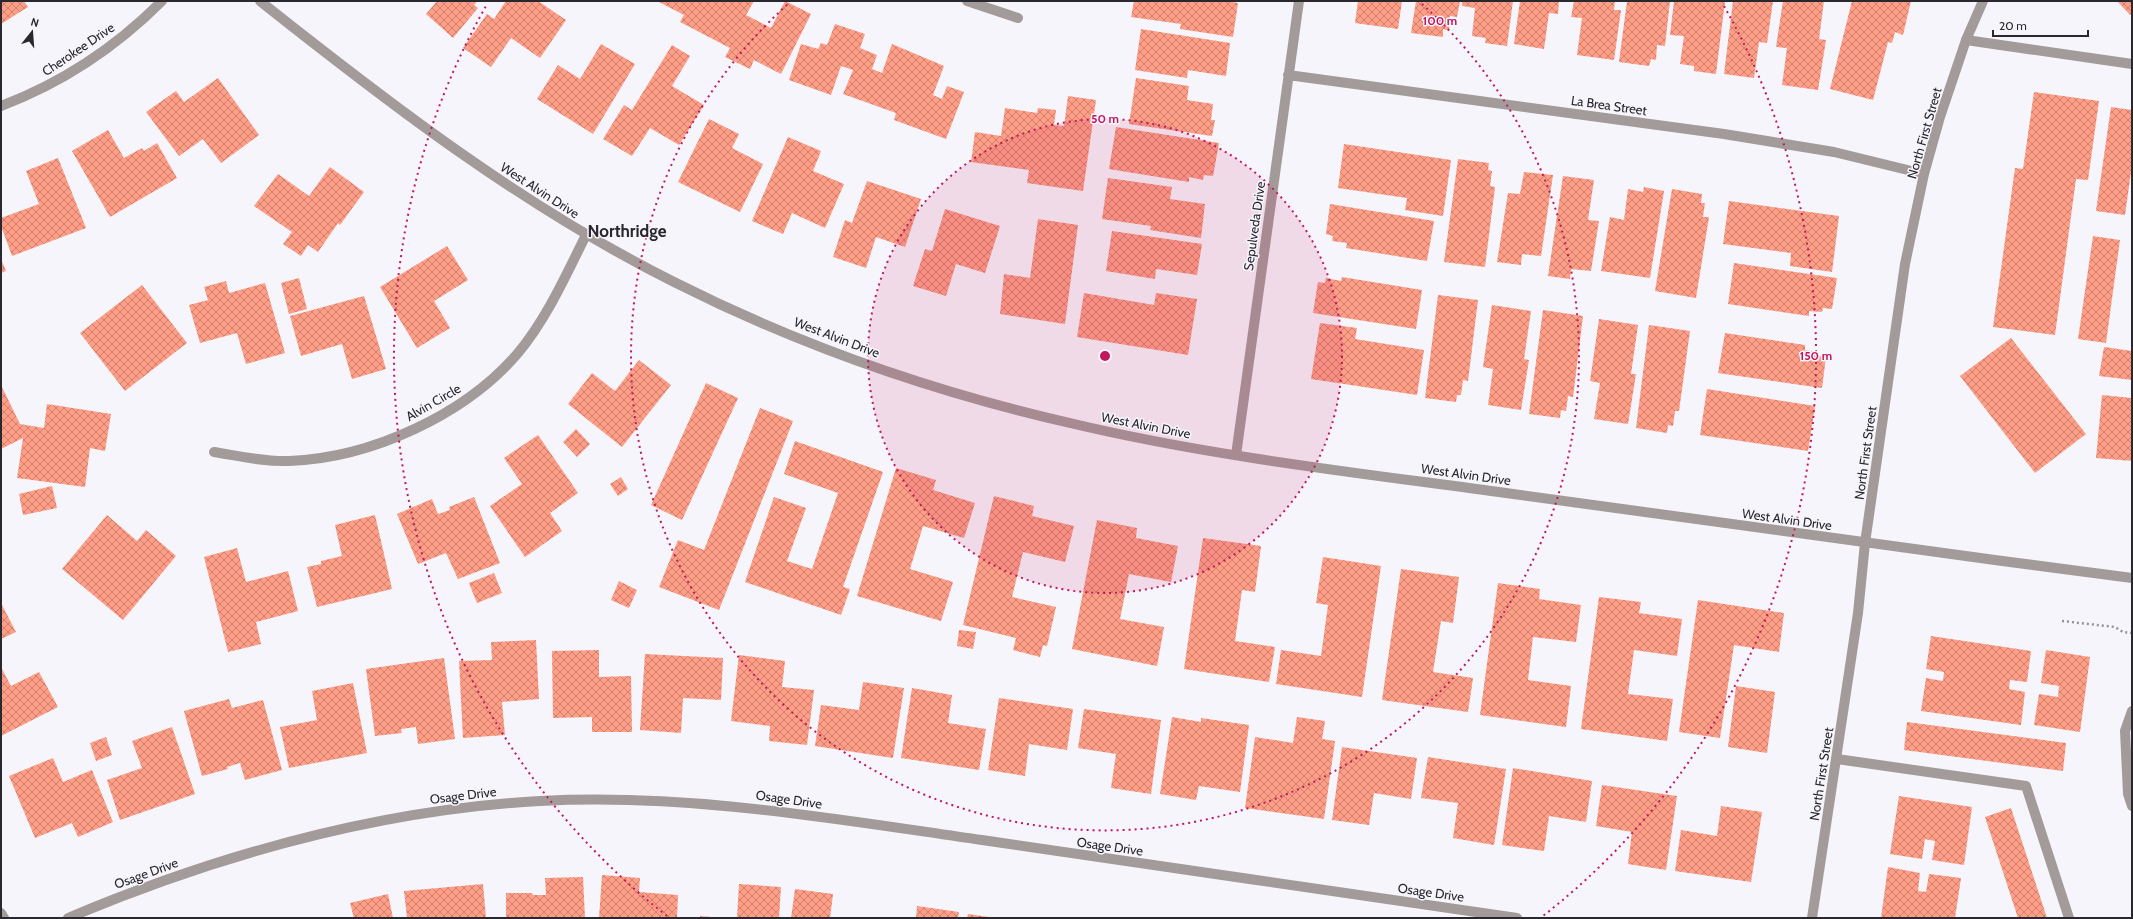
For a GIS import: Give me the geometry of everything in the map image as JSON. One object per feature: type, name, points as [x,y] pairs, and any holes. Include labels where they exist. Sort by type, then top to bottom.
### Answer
[{"type":"street","name":"Cherokee Drive","points":[[1,106],[42,89],[79,68],[114,44],[162,1]]},
{"type":"street","name":"West Alvin Drive","points":[[260,1],[352,74],[440,139],[539,206],[586,235],[676,283],[755,319],[853,359],[963,395],[1070,424],[1236,455],[1865,543],[2132,578]]},
{"type":"street","points":[[967,1],[1018,18]]},
{"type":"street","name":"Sepulveda Drive","points":[[1236,455],[1298,1]]},
{"type":"street","name":"North First Street","points":[[1812,918],[1858,613],[1865,543],[1905,264],[1924,174],[1940,117],[1966,40],[1983,1]]},
{"type":"street","points":[[1966,40],[2132,64]]},
{"type":"street","name":"La Brea Street","points":[[1288,75],[1740,137],[1834,152],[1924,174]]},
{"type":"street","name":"Alvin Circle","points":[[214,452],[259,459],[288,461],[316,459],[372,445],[408,432],[442,416],[470,396],[518,352],[558,291],[586,235]]},
{"type":"street","points":[[2132,711],[2125,731],[2128,794],[2132,806]]},
{"type":"street","points":[[1837,758],[2026,786],[2069,918]]},
{"type":"street","name":"Osage Drive","points":[[68,918],[143,888],[207,865],[252,851],[330,831],[421,814],[485,805],[604,799],[742,806],[1517,918]]},
{"type":"street","points":[[1,913],[4,918]]},
{"type":"path","points":[[2062,620],[2115,627],[2123,632],[2132,633]]},
{"type":"building","points":[[1,1],[24,1],[28,7],[1,24]]},
{"type":"building","points":[[437,1],[477,1],[474,5],[478,8],[453,38],[426,14]]},
{"type":"building","points":[[506,1],[538,1],[566,20],[540,58],[511,38],[491,67],[463,48],[487,14],[494,19]]},
{"type":"building","points":[[657,1],[754,1],[746,15],[771,28],[785,1],[811,14],[781,74],[754,60],[750,69],[725,57],[730,48],[680,22],[684,15]]},
{"type":"building","points":[[1134,1],[1226,1],[1238,3],[1233,37],[1180,29],[1181,24],[1131,17]]},
{"type":"building","points":[[1358,1],[1402,1],[1398,29],[1355,23]]},
{"type":"building","points":[[1416,1],[1460,1],[1457,17],[1450,16],[1449,30],[1443,29],[1443,37],[1411,33]]},
{"type":"building","points":[[1462,1],[1513,1],[1507,46],[1485,43],[1486,38],[1472,36],[1475,8],[1462,6]]},
{"type":"building","points":[[1520,1],[1559,1],[1558,14],[1549,13],[1544,49],[1514,44]]},
{"type":"building","points":[[1574,1],[1615,1],[1614,10],[1621,10],[1614,60],[1577,55],[1582,18],[1571,17]]},
{"type":"building","points":[[1627,1],[1670,1],[1665,46],[1657,45],[1656,60],[1651,59],[1649,66],[1619,62]]},
{"type":"building","points":[[1674,1],[1725,1],[1716,74],[1694,71],[1694,66],[1680,64],[1684,36],[1670,35]]},
{"type":"building","points":[[1733,1],[1773,1],[1767,43],[1759,42],[1754,78],[1724,74]]},
{"type":"building","points":[[1783,1],[1824,1],[1819,39],[1826,40],[1818,90],[1782,85],[1787,48],[1776,47]]},
{"type":"building","points":[[1852,1],[1911,1],[1903,35],[1895,32],[1892,43],[1888,42],[1873,100],[1830,89]]},
{"type":"building","points":[[2117,1],[2132,1],[2132,14],[2130,15]]},
{"type":"building","points":[[835,24],[865,34],[860,48],[877,55],[872,69],[882,73],[892,44],[944,66],[933,95],[942,99],[947,86],[964,92],[946,139],[894,120],[896,113],[843,94],[853,70],[841,66],[831,95],[789,80],[801,44],[818,49],[821,43],[827,45]]},
{"type":"building","points":[[1141,29],[1230,43],[1226,76],[1188,70],[1187,78],[1135,70]]},
{"type":"building","points":[[601,44],[635,64],[593,134],[537,99],[558,65],[580,79]]},
{"type":"building","points":[[672,45],[690,56],[672,86],[704,105],[679,145],[650,128],[632,156],[603,139],[624,105],[632,110]]},
{"type":"building","points":[[218,78],[259,135],[221,163],[203,139],[179,156],[146,112],[176,91],[184,102]]},
{"type":"building","points":[[1136,78],[1189,86],[1187,100],[1213,104],[1211,120],[1215,120],[1212,136],[1129,124]]},
{"type":"building","points":[[2034,92],[2099,101],[2088,180],[2076,179],[2055,335],[1993,327],[2015,168],[2023,169]]},
{"type":"building","points":[[1068,96],[1096,100],[1083,191],[1027,183],[1029,170],[971,162],[975,132],[1001,136],[1005,108],[1037,113],[1038,108],[1056,110],[1054,125],[1064,126]]},
{"type":"building","points":[[2111,107],[2132,110],[2132,165],[2125,215],[2096,211]]},
{"type":"building","points":[[709,119],[739,134],[732,148],[763,164],[740,212],[678,182]]},
{"type":"building","points":[[1116,127],[1219,143],[1213,176],[1204,175],[1203,180],[1189,177],[1189,182],[1109,169]]},
{"type":"building","points":[[108,130],[124,158],[142,148],[144,151],[157,143],[177,178],[110,217],[72,151]]},
{"type":"building","points":[[788,137],[821,151],[813,171],[844,184],[825,228],[792,213],[783,234],[752,221]]},
{"type":"building","points":[[1344,144],[1451,160],[1443,216],[1405,210],[1407,198],[1338,188]]},
{"type":"building","points":[[58,158],[86,228],[12,256],[1,226],[1,218],[39,204],[26,171]]},
{"type":"building","points":[[1458,159],[1489,163],[1488,170],[1492,171],[1490,186],[1495,187],[1485,267],[1444,262]]},
{"type":"building","points":[[330,167],[364,192],[340,225],[338,223],[318,252],[308,245],[301,256],[283,244],[292,232],[254,206],[278,174],[309,196]]},
{"type":"building","points":[[1524,172],[1553,175],[1541,256],[1522,254],[1521,265],[1497,262],[1508,193],[1520,194]]},
{"type":"building","points":[[1563,176],[1594,180],[1588,220],[1599,221],[1591,271],[1571,269],[1570,279],[1548,276]]},
{"type":"building","points":[[1108,178],[1172,187],[1170,199],[1205,204],[1201,238],[1150,230],[1151,226],[1102,219]]},
{"type":"building","points":[[867,181],[921,199],[905,247],[876,237],[866,268],[833,257],[845,220],[852,223]]},
{"type":"building","points":[[1644,187],[1664,191],[1650,278],[1601,271],[1610,217],[1624,220],[1628,189],[1643,192]]},
{"type":"building","points":[[1672,189],[1702,194],[1701,203],[1705,203],[1703,217],[1709,217],[1696,298],[1655,291]]},
{"type":"building","points":[[1729,201],[1839,216],[1832,272],[1790,266],[1791,253],[1723,244]]},
{"type":"building","points":[[1330,204],[1434,221],[1427,261],[1346,248],[1347,243],[1332,241],[1333,236],[1326,234]]},
{"type":"building","points":[[945,209],[1000,226],[985,273],[956,264],[946,296],[913,286],[925,249],[932,251]]},
{"type":"building","points":[[1038,219],[1078,225],[1065,324],[1000,314],[1004,274],[1030,278]]},
{"type":"building","points":[[1112,231],[1202,244],[1197,275],[1156,269],[1155,279],[1106,271]]},
{"type":"building","points":[[2093,236],[2120,240],[2106,343],[2078,339]]},
{"type":"building","points":[[447,246],[468,280],[434,301],[450,328],[417,348],[380,287]]},
{"type":"building","points":[[1,259],[6,271],[1,273]]},
{"type":"building","points":[[1734,263],[1837,278],[1832,309],[1823,308],[1822,312],[1809,311],[1809,316],[1728,304]]},
{"type":"building","points":[[1342,277],[1422,290],[1416,329],[1313,313],[1318,282],[1325,283],[1326,278],[1341,281]]},
{"type":"building","points":[[299,278],[307,309],[289,314],[281,283]]},
{"type":"building","points":[[226,281],[229,293],[265,283],[285,353],[246,364],[237,333],[200,343],[189,305],[208,300],[204,287]]},
{"type":"building","points":[[142,285],[187,343],[125,391],[80,333]]},
{"type":"building","points":[[1084,293],[1154,305],[1156,293],[1197,299],[1188,355],[1077,337]]},
{"type":"building","points":[[1438,295],[1478,300],[1468,381],[1463,380],[1461,395],[1457,395],[1456,402],[1425,398]]},
{"type":"building","points":[[364,296],[386,369],[352,379],[342,344],[301,356],[290,316]]},
{"type":"building","points":[[1492,305],[1531,311],[1524,359],[1529,360],[1521,410],[1488,405],[1493,369],[1483,367]]},
{"type":"building","points":[[1543,310],[1583,316],[1573,397],[1568,396],[1566,411],[1561,410],[1560,418],[1529,414]]},
{"type":"building","points":[[1599,319],[1638,325],[1631,374],[1636,374],[1628,424],[1594,419],[1600,383],[1590,381]]},
{"type":"building","points":[[1320,323],[1357,328],[1355,339],[1424,350],[1417,395],[1311,379]]},
{"type":"building","points":[[1649,325],[1690,331],[1679,411],[1675,411],[1673,426],[1668,425],[1667,433],[1636,428]]},
{"type":"building","points":[[1725,333],[1805,345],[1805,350],[1818,352],[1817,356],[1826,357],[1822,388],[1718,373]]},
{"type":"building","points":[[2011,338],[2086,434],[2035,473],[1960,376]]},
{"type":"building","points":[[2104,347],[2132,351],[2132,380],[2099,376]]},
{"type":"building","points":[[639,360],[671,385],[622,447],[568,404],[592,373],[615,391]]},
{"type":"building","points":[[706,383],[738,398],[682,520],[651,505]]},
{"type":"building","points":[[1,385],[20,424],[44,428],[47,404],[111,414],[105,451],[90,448],[85,487],[17,478],[23,438],[1,449]]},
{"type":"building","points":[[1707,389],[1815,406],[1808,451],[1700,435]]},
{"type":"building","points":[[2102,395],[2132,398],[2132,461],[2096,458]]},
{"type":"building","points":[[760,408],[793,421],[719,610],[659,587],[678,540],[704,550]]},
{"type":"building","points":[[576,429],[590,444],[577,457],[563,442]]},
{"type":"building","points":[[538,435],[578,493],[550,513],[562,531],[525,557],[490,506],[522,484],[504,458]]},
{"type":"building","points":[[795,441],[883,472],[843,587],[850,589],[841,615],[745,582],[774,497],[806,508],[787,561],[812,569],[838,493],[784,474]]},
{"type":"building","points":[[896,468],[936,480],[933,490],[975,503],[964,538],[923,526],[910,569],[953,582],[941,621],[857,596]]},
{"type":"building","points":[[621,477],[628,489],[618,496],[610,484]]},
{"type":"building","points":[[52,486],[57,508],[23,515],[19,494]]},
{"type":"building","points":[[994,496],[1034,506],[1032,516],[1074,526],[1065,562],[1023,552],[1012,597],[1056,607],[1047,646],[1043,645],[1040,657],[1013,650],[1016,638],[963,625]]},
{"type":"building","points":[[474,497],[500,563],[458,579],[446,553],[418,564],[397,514],[432,499],[438,514],[450,510],[449,507]]},
{"type":"building","points":[[107,515],[137,541],[146,530],[176,556],[123,620],[62,569]]},
{"type":"building","points":[[375,515],[392,589],[317,607],[307,567],[321,564],[321,561],[342,556],[335,525]]},
{"type":"building","points":[[1097,520],[1137,528],[1136,538],[1178,546],[1171,582],[1129,574],[1120,619],[1164,627],[1157,666],[1072,649]]},
{"type":"building","points":[[1203,538],[1261,546],[1255,592],[1242,590],[1235,641],[1275,647],[1269,682],[1184,669]]},
{"type":"building","points":[[237,548],[246,582],[288,571],[298,611],[256,622],[261,644],[228,652],[204,557]]},
{"type":"building","points":[[1323,557],[1381,566],[1362,697],[1276,684],[1281,650],[1321,656],[1328,605],[1316,603]]},
{"type":"building","points":[[1401,569],[1459,577],[1453,623],[1441,621],[1433,672],[1473,678],[1468,712],[1382,700]]},
{"type":"building","points":[[494,573],[502,593],[477,603],[469,583]]},
{"type":"building","points":[[619,581],[637,590],[629,608],[611,600]]},
{"type":"building","points":[[1498,583],[1540,589],[1539,599],[1581,605],[1576,642],[1533,637],[1528,680],[1571,686],[1566,727],[1480,715]]},
{"type":"building","points":[[1599,597],[1641,602],[1639,613],[1682,619],[1677,656],[1634,650],[1628,694],[1673,699],[1667,741],[1581,729]]},
{"type":"building","points":[[1698,600],[1784,613],[1779,652],[1734,645],[1720,738],[1679,732]]},
{"type":"building","points":[[1,603],[16,632],[1,639]]},
{"type":"building","points":[[959,630],[976,632],[973,649],[957,646]]},
{"type":"building","points":[[1931,636],[2031,651],[2027,682],[2010,680],[2009,689],[2025,692],[2021,725],[1921,711],[1926,678],[1943,681],[1944,672],[1926,669]]},
{"type":"building","points":[[536,640],[539,699],[502,702],[505,735],[463,738],[459,661],[492,660],[491,642]]},
{"type":"building","points":[[599,650],[599,677],[631,676],[632,732],[592,732],[592,717],[553,718],[552,651]]},
{"type":"building","points":[[2046,650],[2090,657],[2080,732],[2034,725],[2039,694],[2058,697],[2059,686],[2041,683]]},
{"type":"building","points":[[645,654],[723,658],[721,700],[683,698],[681,733],[640,730]]},
{"type":"building","points":[[739,655],[785,661],[782,687],[814,690],[807,745],[769,741],[770,726],[731,721]]},
{"type":"building","points":[[444,658],[455,739],[418,744],[416,727],[401,729],[402,733],[375,736],[366,669]]},
{"type":"building","points":[[1,667],[11,686],[39,672],[58,707],[1,736]]},
{"type":"building","points":[[863,682],[904,688],[893,758],[815,746],[821,705],[859,710]]},
{"type":"building","points":[[353,683],[367,753],[289,768],[280,727],[317,720],[312,691]]},
{"type":"building","points":[[1736,686],[1775,692],[1767,753],[1728,747]]},
{"type":"building","points":[[912,688],[952,695],[948,723],[986,729],[979,770],[901,758]]},
{"type":"building","points":[[999,698],[1073,709],[1067,750],[1029,744],[1025,776],[988,770]]},
{"type":"building","points":[[229,699],[232,708],[263,700],[282,770],[245,780],[240,763],[227,767],[228,769],[202,776],[184,711]]},
{"type":"building","points":[[1084,709],[1161,720],[1151,794],[1111,788],[1116,754],[1078,748]]},
{"type":"building","points":[[1172,717],[1201,722],[1201,718],[1249,725],[1240,792],[1199,786],[1196,800],[1160,794]]},
{"type":"building","points":[[1297,717],[1325,721],[1322,739],[1335,741],[1324,819],[1245,808],[1255,737],[1293,743]]},
{"type":"building","points":[[1907,722],[2066,743],[2063,771],[1904,750]]},
{"type":"building","points":[[172,727],[195,794],[120,820],[107,780],[142,768],[132,741]]},
{"type":"building","points":[[106,737],[112,755],[96,761],[90,743]]},
{"type":"building","points":[[1342,747],[1417,758],[1411,799],[1374,793],[1369,825],[1332,820]]},
{"type":"building","points":[[1428,757],[1506,769],[1494,845],[1453,838],[1458,803],[1421,798]]},
{"type":"building","points":[[53,758],[63,782],[92,770],[113,822],[78,837],[72,823],[35,838],[9,776]]},
{"type":"building","points":[[1513,768],[1592,781],[1586,822],[1549,816],[1544,851],[1502,845]]},
{"type":"building","points":[[1602,785],[1677,796],[1666,870],[1628,864],[1632,832],[1596,826]]},
{"type":"building","points":[[1899,796],[1972,807],[1964,865],[1932,860],[1935,841],[1925,839],[1922,859],[1890,854]]},
{"type":"building","points":[[1721,806],[1762,812],[1751,882],[1675,871],[1681,830],[1717,836]]},
{"type":"building","points":[[2011,808],[2047,918],[2018,918],[1985,817]]},
{"type":"building","points":[[1888,867],[1920,873],[1918,891],[1926,892],[1929,874],[1961,878],[1955,918],[1881,918]]},
{"type":"building","points":[[602,875],[640,878],[639,892],[678,895],[677,918],[599,918]]},
{"type":"building","points":[[583,877],[585,918],[506,918],[506,893],[532,893],[533,895],[546,895],[545,878]]},
{"type":"building","points":[[483,884],[486,918],[407,918],[404,891]]},
{"type":"building","points":[[739,884],[781,887],[779,918],[737,918]]},
{"type":"building","points":[[795,889],[833,894],[830,918],[791,918]]},
{"type":"building","points":[[388,894],[393,918],[354,918],[350,903]]},
{"type":"building","points":[[917,906],[959,912],[958,918],[916,918]]},
{"type":"building","points":[[968,914],[989,917],[989,918],[967,918]]},
{"type":"building","points":[[700,916],[712,917],[712,918],[700,918]]},
{"type":"district","name":"Northridge","points":[[627,231]]}]
